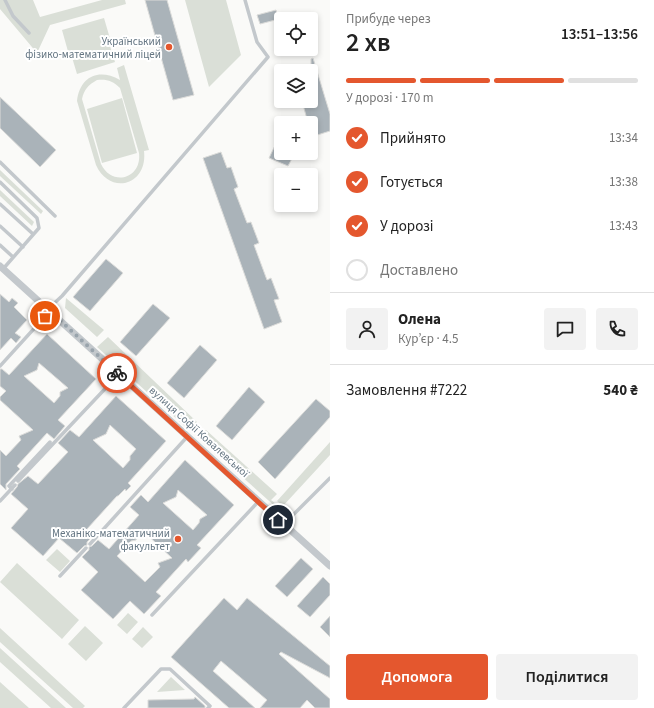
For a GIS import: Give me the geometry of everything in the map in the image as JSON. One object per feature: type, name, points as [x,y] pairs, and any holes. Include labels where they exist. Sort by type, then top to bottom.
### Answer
[{"type":"street","name":"вулиця Софії Ковалевської","points":[[2,267],[258,502],[330,566]]},
{"type":"lane","points":[[5,0],[13,16],[29,33]]},
{"type":"lane","points":[[0,366],[268,57],[257,42],[245,0]]},
{"type":"lane","points":[[0,162],[55,216]]},
{"type":"lane","points":[[0,182],[37,218],[39,228],[23,247],[2,267]]},
{"type":"lane","points":[[0,204],[34,234]]},
{"type":"lane","points":[[0,226],[23,247]]},
{"type":"lane","points":[[0,245],[13,257]]},
{"type":"lane","points":[[0,501],[119,374]]},
{"type":"lane","points":[[90,544],[187,437]]},
{"type":"lane","points":[[12,488],[9,486],[50,442]]},
{"type":"lane","points":[[284,525],[330,478]]},
{"type":"lane","points":[[152,615],[258,502]]},
{"type":"lane","points":[[60,576],[86,548]]},
{"type":"lane","points":[[124,708],[161,668],[170,669],[210,706],[208,708]]},
{"type":"shaded area","points":[[0,0],[33,0],[40,17],[102,0],[125,0],[126,4],[50,25],[37,53],[0,9]]},
{"type":"shaded area","points":[[185,0],[226,0],[241,55],[209,87]]},
{"type":"shaded area","points":[[104,18],[111,42],[109,43],[115,62],[77,74],[71,54],[69,55],[62,30]]},
{"type":"shaded area","points":[[124,65],[149,150],[144,151],[144,163],[140,172],[134,179],[127,182],[118,183],[110,181],[102,175],[96,165],[77,101],[82,85],[86,80],[92,77],[105,75],[112,76],[120,80],[117,68]],"holes":[[[97,80],[110,81],[120,88],[139,153],[139,162],[136,169],[125,177],[112,176],[101,164],[82,99],[85,90]]]},
{"type":"shaded area","points":[[122,98],[137,153],[102,163],[87,109]]},
{"type":"shaded area","points":[[0,170],[43,211],[41,214],[0,176]]},
{"type":"shaded area","points":[[0,190],[34,222],[32,226],[0,196]]},
{"type":"shaded area","points":[[66,298],[104,330],[97,337],[65,308]]},
{"type":"shaded area","points":[[108,337],[197,422],[189,430],[97,347]]},
{"type":"shaded area","points":[[206,430],[277,494],[271,500],[280,507],[278,509],[198,437]]},
{"type":"shaded area","points":[[330,442],[330,455],[283,506],[277,501]]},
{"type":"shaded area","points":[[57,549],[70,561],[60,572],[46,560]]},
{"type":"shaded area","points":[[17,563],[79,620],[62,639],[0,582]]},
{"type":"shaded area","points":[[128,613],[138,622],[127,634],[117,625]]},
{"type":"shaded area","points":[[85,626],[103,643],[86,661],[68,644]]},
{"type":"shaded area","points":[[143,627],[153,637],[142,648],[132,639]]},
{"type":"shaded area","points":[[0,628],[85,706],[83,708],[73,708],[0,642]]},
{"type":"shaded area","points":[[0,648],[66,708],[51,708],[0,662]]},
{"type":"shaded area","points":[[171,677],[185,690],[157,692]]},
{"type":"shaded area","points":[[0,682],[29,708],[0,708]]},
{"type":"building","name":"Український фізико-математичний ліцей","points":[[145,0],[167,0],[194,95],[173,100]]},
{"type":"building","points":[[276,10],[277,12],[274,12],[274,20],[260,24],[257,15]]},
{"type":"building","points":[[313,58],[315,64],[311,64],[311,59]]},
{"type":"building","points":[[318,74],[330,114],[330,131],[318,135],[318,116],[306,116],[304,108],[318,108]]},
{"type":"building","points":[[0,97],[56,150],[40,167],[0,128]]},
{"type":"building","points":[[274,148],[274,160],[291,160],[288,166],[269,158]]},
{"type":"building","points":[[221,152],[227,168],[231,167],[238,187],[234,189],[247,223],[251,222],[259,243],[254,245],[267,280],[271,278],[279,299],[274,300],[282,322],[264,329],[203,158]]},
{"type":"building","points":[[106,259],[123,273],[90,311],[73,297]]},
{"type":"building","points":[[0,294],[9,302],[12,298],[18,303],[14,307],[27,320],[15,333],[21,337],[16,343],[11,338],[0,350]]},
{"type":"building","points":[[153,304],[170,318],[136,356],[120,342]]},
{"type":"building","points":[[47,334],[96,379],[58,420],[65,426],[54,439],[47,433],[17,466],[20,469],[6,484],[6,490],[0,484],[0,450],[6,456],[21,440],[19,436],[33,430],[0,400],[0,397],[6,391],[0,386],[0,369],[9,375]],"holes":[[[39,363],[68,388],[60,392],[60,396],[54,403],[24,376],[37,370]]]},
{"type":"building","points":[[200,345],[217,360],[184,398],[167,383]]},
{"type":"building","points":[[249,387],[265,402],[232,440],[216,426]]},
{"type":"building","points":[[116,396],[166,441],[128,483],[131,486],[117,496],[87,529],[93,536],[87,542],[87,545],[77,553],[59,538],[43,556],[11,528],[28,509],[11,494],[18,484],[28,476],[38,484],[68,452],[58,443],[70,430],[79,437]],"holes":[[[110,425],[136,449],[130,456],[130,460],[123,468],[93,440],[106,434]]]},
{"type":"building","points":[[316,399],[330,411],[330,417],[275,479],[258,462]]},
{"type":"building","name":"Механіко-математичний факультет","points":[[185,460],[234,505],[197,545],[201,548],[188,562],[186,559],[156,592],[161,596],[144,614],[130,601],[113,619],[81,590],[98,572],[82,557],[89,550],[89,547],[98,540],[109,549],[139,515],[130,507],[141,495],[148,502]],"holes":[[[178,490],[207,515],[200,519],[199,523],[193,530],[163,503],[176,497]],[[141,529],[172,558],[158,563],[160,567],[145,582],[117,556],[131,541],[136,540]]]},
{"type":"building","points":[[301,558],[313,569],[287,597],[275,586]]},
{"type":"building","points":[[323,577],[330,584],[330,595],[310,617],[297,606]]},
{"type":"building","points":[[224,598],[237,610],[247,598],[330,666],[330,678],[281,652],[279,654],[330,699],[330,708],[315,708],[307,700],[300,708],[260,708],[267,700],[221,661],[213,671],[255,708],[229,708],[171,657]]},
{"type":"building","points":[[330,616],[330,637],[320,627]]},
{"type":"building","points":[[195,697],[205,706],[205,708],[148,708],[148,700],[194,699]]},
{"type":"way so far","points":[[45,316],[50,311],[117,373]]},
{"type":"place","name":"Український фізико-математичний ліцей","points":[[169,47]]},
{"type":"place","name":"Механіко-математичний факультет","points":[[178,539]]},
{"type":"route","points":[[117,373],[278,520]]}]
